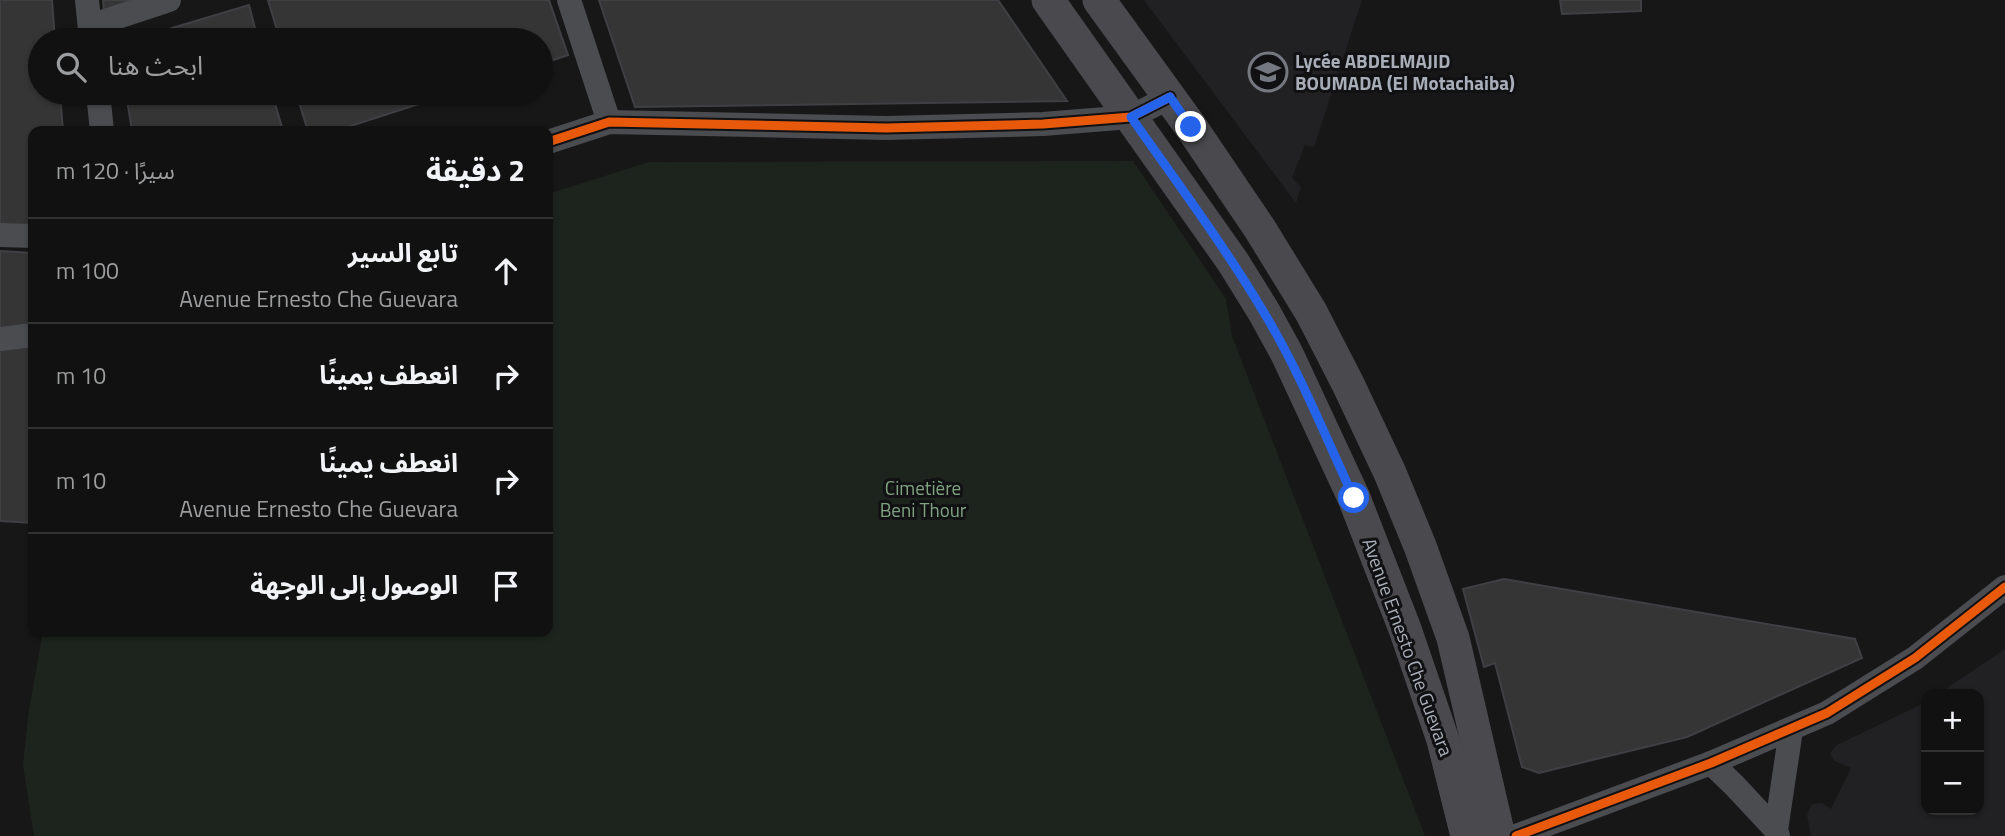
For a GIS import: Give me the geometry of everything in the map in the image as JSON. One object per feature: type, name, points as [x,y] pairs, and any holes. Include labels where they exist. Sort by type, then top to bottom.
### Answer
[{"type":"main road","name":"Avenue Ernesto Che Guevara","points":[[1048,0],[1233,262],[1287,354],[1354,498],[1405,629],[1443,740],[1467,836]]},
{"type":"main road","name":"Avenue Ernesto Che Guevara","points":[[1099,0],[1170,97],[1260,229],[1311,312],[1390,473],[1453,638],[1499,836]]},
{"type":"street","points":[[87,0],[90,28]]},
{"type":"street","points":[[102,28],[169,0]]},
{"type":"street","points":[[569,0],[609,122]]},
{"type":"street","points":[[553,140],[609,122],[887,128],[1043,124],[1131,117],[1170,97]]},
{"type":"street","points":[[100,105],[102,126]]},
{"type":"street","points":[[0,235],[28,236]]},
{"type":"street","points":[[0,339],[28,336]]},
{"type":"street","points":[[1516,836],[1711,763],[1827,713],[1915,659],[2005,587]]},
{"type":"street","points":[[1777,833],[1791,730]]},
{"type":"street","points":[[1711,763],[1777,833]]},
{"type":"shaded area","name":"Lycée ABDELMAJID BOUMADA (El Motachaiba)","points":[[1144,0],[1362,0],[1314,147],[1305,145],[1292,178],[1301,187],[1296,203]]},
{"type":"shaded area","points":[[2005,649],[2005,836],[1811,836],[1807,815],[1812,804],[1822,803],[1831,809],[1851,768],[1834,761],[1830,753],[1837,745],[1921,704],[1921,815],[1984,815],[1984,689],[1945,689]]},
{"type":"green space","name":"Cimetière Beni Thour","points":[[1133,161],[1226,299],[1232,336],[1425,836],[34,836],[23,765],[29,709],[42,637],[553,637],[553,192],[649,162]]},
{"type":"building","points":[[0,0],[52,0],[54,28],[28,28],[28,105],[61,105],[63,126],[28,126],[28,228],[0,227]]},
{"type":"building","points":[[103,0],[138,0],[104,12]]},
{"type":"building","points":[[268,0],[549,0],[568,55],[553,60],[553,28],[276,28]]},
{"type":"building","points":[[599,0],[998,0],[1067,101],[635,107]]},
{"type":"building","points":[[1560,0],[1641,0],[1641,11],[1562,14]]},
{"type":"building","points":[[249,5],[255,28],[172,28]]},
{"type":"building","points":[[128,105],[275,105],[282,126],[131,126]]},
{"type":"building","points":[[300,105],[416,105],[351,126],[306,126]]},
{"type":"building","points":[[0,251],[28,253],[28,327],[0,330]]},
{"type":"building","points":[[28,346],[28,523],[0,521],[0,349]]},
{"type":"building","points":[[1504,579],[1855,639],[1862,658],[1687,737],[1539,773],[1522,767],[1495,663],[1484,667],[1463,589]]},
{"type":"cycle path","points":[[553,140],[609,122],[886,128],[1043,124],[1131,117],[1170,97]]},
{"type":"cycle path","points":[[1516,836],[1711,763],[1827,713],[1915,658],[2005,587]]},
{"type":"place","name":"Lycée ABDELMAJID BOUMADA (El Motachaiba)","points":[[1268,72]]},
{"type":"route","points":[[1191,127],[1170,97],[1131,117],[1233,262],[1264,312],[1287,354],[1354,498]]}]
